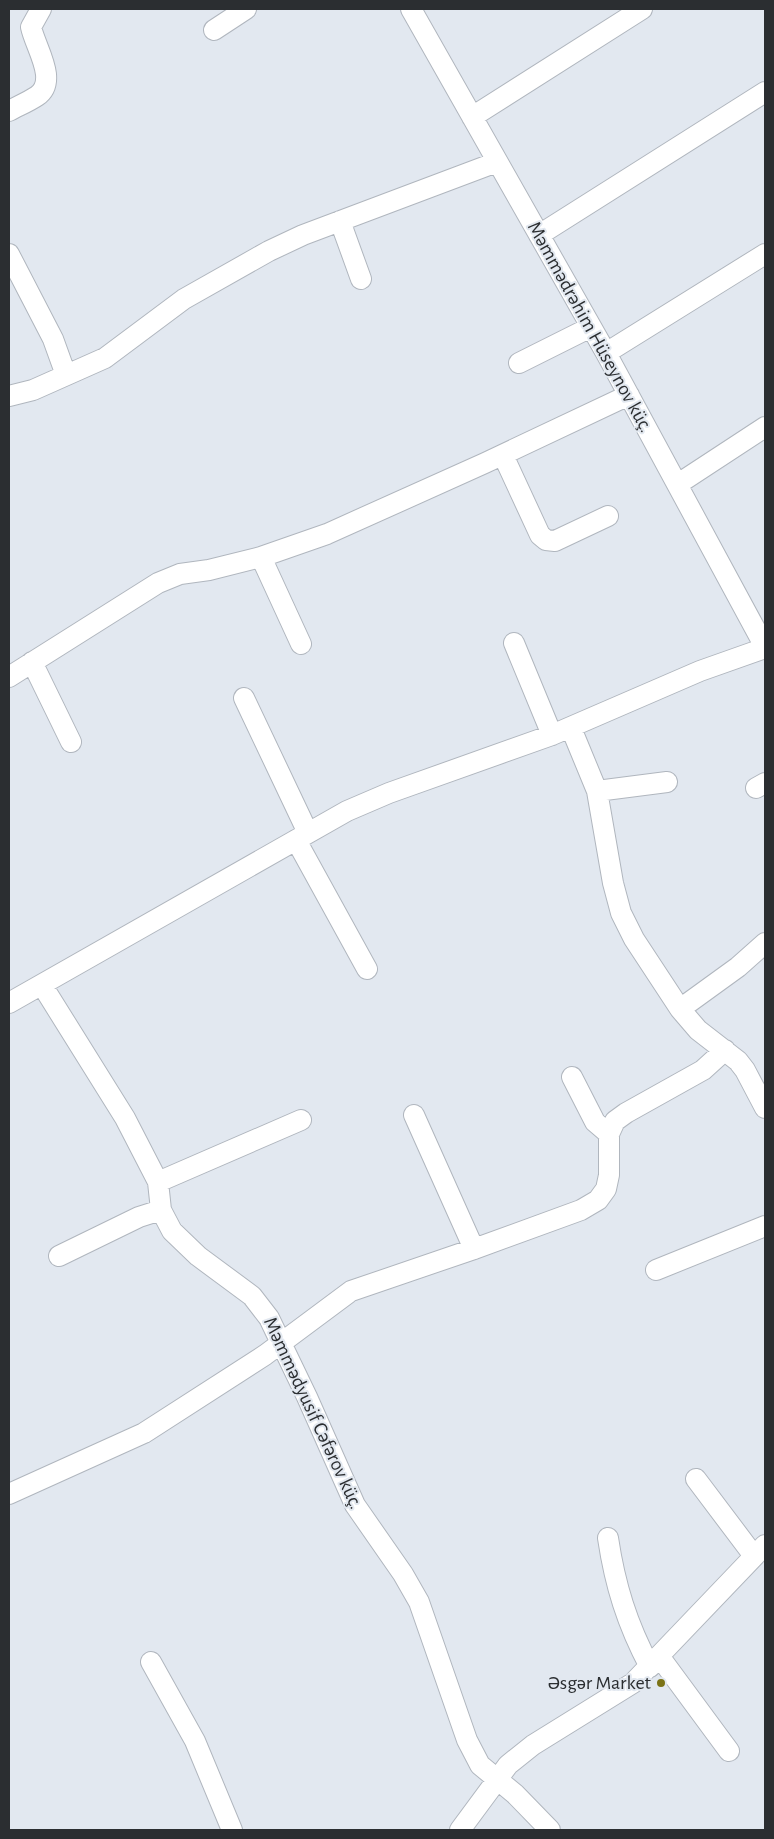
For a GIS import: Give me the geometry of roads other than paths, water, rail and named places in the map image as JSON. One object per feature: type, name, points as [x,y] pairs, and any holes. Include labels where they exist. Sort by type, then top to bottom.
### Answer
[{"type":"street","points":[[9,111],[39,95],[46,86],[47,74],[31,27],[41,9]]},
{"type":"street","points":[[214,30],[246,9]]},
{"type":"street","name":"Məmmədrəhim Hüseynov küç.","points":[[411,9],[678,484],[758,610],[765,647]]},
{"type":"street","points":[[472,117],[642,9]]},
{"type":"street","points":[[539,235],[765,92]]},
{"type":"street","points":[[9,396],[33,390],[105,358],[184,299],[269,251],[340,221],[497,162]]},
{"type":"street","points":[[340,221],[361,279]]},
{"type":"street","points":[[9,254],[53,339],[66,375]]},
{"type":"street","points":[[606,353],[765,254]]},
{"type":"street","points":[[519,363],[591,327]]},
{"type":"street","points":[[9,677],[158,583],[180,574],[209,570],[261,557],[327,534],[503,455],[629,395]]},
{"type":"street","points":[[678,484],[765,427]]},
{"type":"street","points":[[503,455],[540,535],[546,540],[555,541],[608,516]]},
{"type":"street","points":[[261,557],[301,644]]},
{"type":"street","points":[[514,643],[552,735]]},
{"type":"street","points":[[9,1003],[347,811],[389,793],[571,728],[700,671],[765,647]]},
{"type":"street","points":[[32,662],[71,742]]},
{"type":"street","points":[[244,698],[302,837],[367,969]]},
{"type":"street","points":[[571,728],[597,792],[613,883],[621,913],[634,939],[680,1009],[698,1030],[725,1050],[759,1080],[765,1108]]},
{"type":"street","points":[[597,792],[667,782]]},
{"type":"street","points":[[680,1009],[738,967],[765,943]]},
{"type":"street","name":"Məmmədyusif Cəfərov küç.","points":[[42,985],[125,1118],[158,1182],[161,1210],[172,1230],[185,1245],[252,1296],[262,1306],[282,1344],[355,1505],[403,1574],[419,1602],[466,1740],[480,1765],[515,1794],[550,1830]]},
{"type":"street","points":[[9,1494],[144,1434],[282,1344],[351,1291],[581,1210],[598,1200],[606,1189],[609,1175],[609,1134],[615,1121],[703,1070],[725,1050]]},
{"type":"street","points":[[572,1077],[595,1122],[609,1134]]},
{"type":"street","points":[[414,1115],[474,1249]]},
{"type":"street","points":[[158,1182],[301,1120]]},
{"type":"street","points":[[59,1256],[139,1217],[161,1210]]},
{"type":"street","points":[[656,1270],[765,1226]]},
{"type":"street","points":[[460,1830],[508,1765],[533,1745],[620,1694],[654,1662],[760,1550],[696,1479]]},
{"type":"street","points":[[608,1538],[615,1582],[636,1642],[729,1751]]},
{"type":"street","points":[[151,1662],[195,1740],[232,1830]]},
{"type":"place","name":"Əsgər Market","points":[[661,1683]]}]
